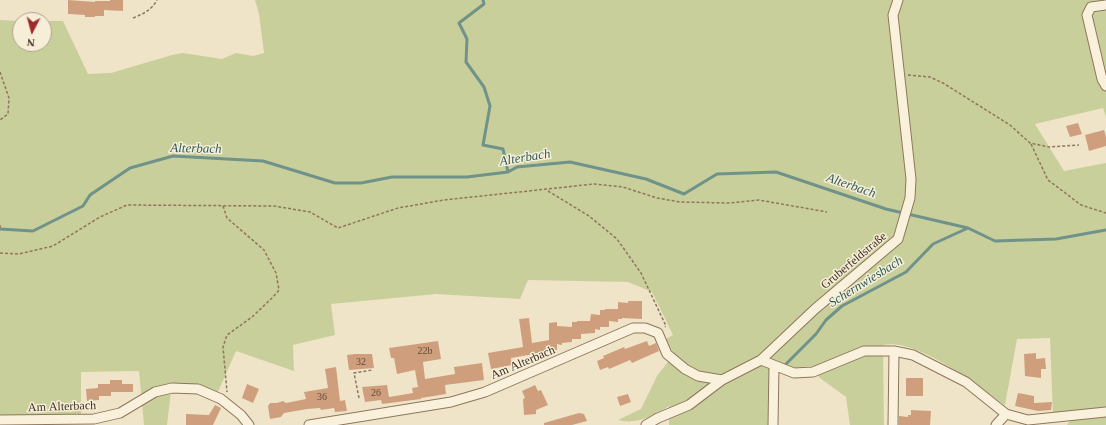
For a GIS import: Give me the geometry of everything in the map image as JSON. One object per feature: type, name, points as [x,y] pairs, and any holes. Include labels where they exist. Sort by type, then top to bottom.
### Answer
[{"type":"street","name":"Gruberfeldstraße","points":[[646,425],[658,418],[689,405],[722,380],[761,360],[815,309],[898,239],[910,198],[911,179],[893,14],[898,0]]},
{"type":"street","points":[[1106,5],[1091,7],[1087,15],[1102,78],[1106,86]]},
{"type":"street","name":"Am Alterbach","points":[[309,425],[451,402],[485,392],[633,328],[645,328],[658,333]]},
{"type":"street","points":[[658,333],[667,354],[685,369],[698,376],[722,380]]},
{"type":"street","points":[[761,360],[794,373],[813,372],[864,351],[894,351],[913,355],[966,382],[1006,414],[1028,420],[1106,412]]},
{"type":"street","points":[[892,425],[894,351]]},
{"type":"street","points":[[773,425],[774,366]]},
{"type":"street","name":"Am Alterbach","points":[[0,420],[94,419],[120,414],[155,392],[172,388],[198,389],[221,399],[241,415],[249,425]]},
{"type":"street","points":[[996,425],[1006,414]]},
{"type":"path","points":[[133,18],[146,13],[158,0]]},
{"type":"path","points":[[0,72],[9,98],[8,114],[0,120]]},
{"type":"path","points":[[900,76],[912,75],[930,77],[944,83],[1010,125],[1030,143],[1048,180],[1081,205],[1106,213]]},
{"type":"path","points":[[1030,143],[1049,147],[1079,145]]},
{"type":"path","points":[[0,252],[19,254],[53,246],[100,217],[127,205],[274,206],[310,212],[338,228],[398,208],[444,200],[594,184],[623,187],[657,198],[680,202],[730,204],[759,200],[828,212]]},
{"type":"path","points":[[547,190],[589,216],[617,239],[641,273],[666,326],[658,333]]},
{"type":"path","points":[[223,206],[227,218],[264,250],[276,273],[279,290],[252,317],[227,335],[223,347],[228,404]]},
{"type":"path","points":[[359,398],[354,373],[372,370]]},
{"type":"green space","points":[[255,0],[1106,0],[1106,117],[1103,108],[1035,124],[1064,171],[1106,163],[1106,425],[1067,425],[1070,421],[1053,416],[1050,338],[1017,339],[1005,405],[929,355],[912,348],[897,345],[883,345],[884,425],[850,425],[846,397],[820,378],[811,366],[770,370],[769,425],[669,425],[669,406],[644,419],[631,421],[618,420],[641,409],[657,376],[674,354],[666,339],[673,335],[652,292],[628,282],[528,280],[520,299],[436,294],[331,304],[335,335],[293,345],[294,371],[236,351],[218,392],[175,385],[171,391],[167,425],[144,425],[139,371],[81,372],[81,417],[0,417],[0,20],[12,21],[12,52],[52,52],[52,21],[63,21],[88,74],[111,73],[183,53],[222,59],[236,53],[253,56],[264,53],[259,14]]},
{"type":"building","points":[[68,0],[95,2],[123,0],[123,11],[104,10],[104,16],[95,17],[68,14]]},
{"type":"building","points":[[1078,123],[1082,134],[1070,137],[1066,126]]},
{"type":"building","points":[[1104,130],[1106,146],[1089,151],[1085,135]]},
{"type":"building","points":[[628,301],[642,301],[642,319],[622,318],[618,319],[618,322],[609,321],[609,327],[600,327],[600,330],[595,329],[595,333],[581,334],[581,339],[572,339],[572,342],[562,343],[562,345],[557,344],[557,350],[511,358],[512,365],[491,369],[488,353],[523,347],[519,319],[529,318],[532,343],[549,340],[549,323],[557,322],[557,326],[572,327],[572,322],[590,321],[591,314],[600,315],[600,310],[618,309],[618,302],[628,303]]},
{"type":"building","points":[[438,341],[441,359],[423,362],[425,379],[455,374],[454,367],[482,363],[484,380],[445,385],[446,394],[421,399],[382,404],[381,400],[365,402],[362,387],[387,385],[389,397],[413,393],[412,388],[418,387],[415,370],[397,374],[394,358],[391,358],[389,348]]},
{"type":"building","points":[[647,341],[649,346],[656,343],[659,351],[632,363],[630,360],[609,369],[608,367],[600,370],[597,361],[604,358],[603,356],[624,347],[625,349]]},
{"type":"building","points":[[1036,353],[1036,359],[1045,358],[1046,369],[1041,369],[1041,378],[1025,376],[1024,354]]},
{"type":"building","points":[[372,354],[374,368],[349,370],[347,355]]},
{"type":"building","points":[[336,367],[340,401],[345,400],[347,411],[335,412],[334,408],[321,410],[320,408],[307,409],[284,413],[281,417],[270,419],[268,406],[270,403],[283,401],[286,403],[306,399],[304,392],[328,388],[325,369]]},
{"type":"building","points":[[906,378],[923,378],[923,396],[906,396]]},
{"type":"building","points":[[110,380],[122,380],[122,384],[133,384],[133,392],[111,392],[111,396],[99,396],[99,400],[87,401],[86,389],[98,388],[98,384],[110,384]]},
{"type":"building","points":[[247,384],[259,389],[253,403],[242,398]]},
{"type":"building","points":[[535,385],[538,391],[541,390],[548,405],[536,410],[536,414],[524,415],[523,399],[525,398],[522,391]]},
{"type":"building","points":[[1018,393],[1034,396],[1034,403],[1052,402],[1051,410],[1038,411],[1015,406]]},
{"type":"building","points":[[628,394],[631,402],[620,406],[617,397]]},
{"type":"building","points":[[215,405],[221,408],[213,425],[186,425],[186,414],[209,415]]},
{"type":"building","points":[[911,410],[931,411],[930,425],[899,425],[899,416],[908,417],[908,415],[911,415]]},
{"type":"building","points":[[579,413],[584,414],[587,421],[572,425],[544,425],[544,423]]},
{"type":"waterway","points":[[483,0],[484,4],[459,23],[467,39],[466,62],[484,87],[490,106],[483,145],[503,149],[508,172]]},
{"type":"waterway","name":"Alterbach","points":[[0,229],[33,231],[83,206],[90,195],[130,168],[173,156],[263,161],[335,183],[361,183],[392,177],[467,177],[508,172],[517,167],[570,162],[646,179],[684,194],[717,174],[776,172],[886,209],[968,228],[995,241],[1056,239],[1106,230]]},
{"type":"waterway","name":"Schernwiesbach","points":[[785,365],[816,334],[826,320],[842,306],[906,272],[933,244],[968,228]]}]
